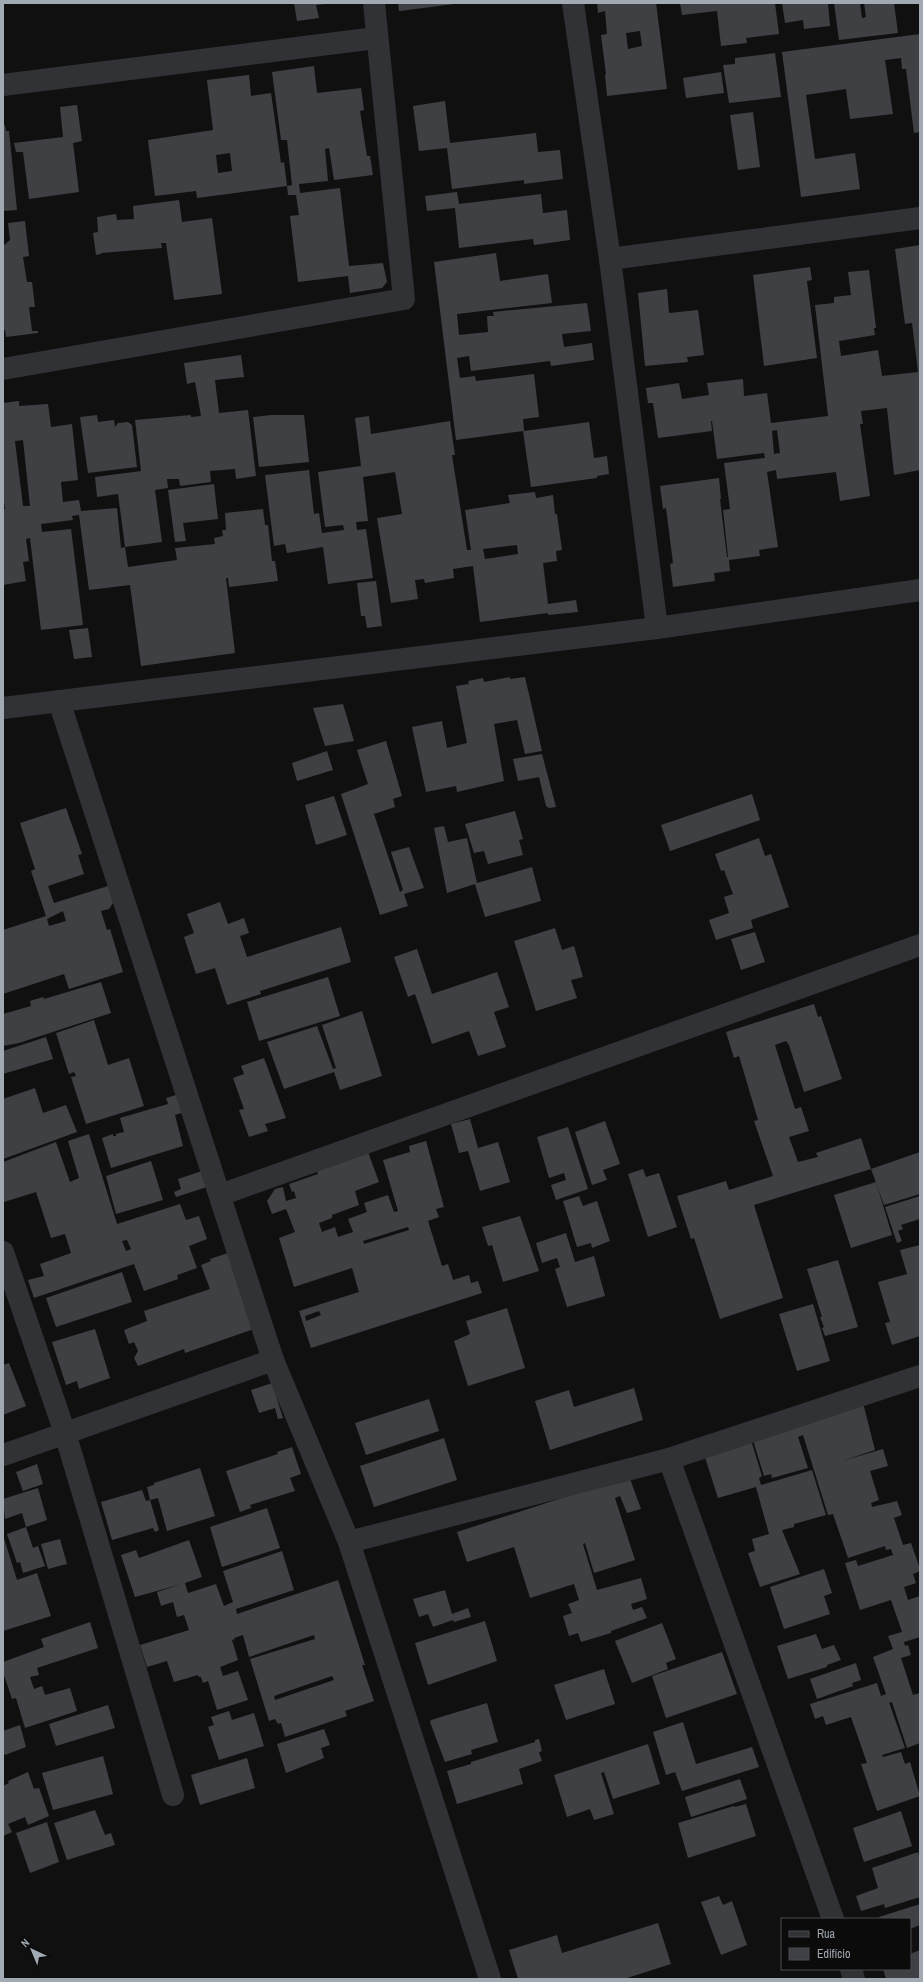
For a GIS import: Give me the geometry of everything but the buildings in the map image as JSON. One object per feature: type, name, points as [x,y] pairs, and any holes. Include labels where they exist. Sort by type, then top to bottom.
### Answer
[{"type":"street","points":[[3,369],[404,299],[376,38],[374,3]]},
{"type":"street","points":[[573,3],[610,259],[657,628]]},
{"type":"street","points":[[3,85],[376,38]]},
{"type":"street","points":[[610,259],[920,218]]},
{"type":"street","points":[[3,708],[657,628],[920,590]]},
{"type":"street","points":[[59,701],[273,1360],[349,1542],[490,1979]]},
{"type":"street","points":[[220,1195],[920,945]]},
{"type":"street","points":[[3,1252],[65,1433],[173,1795]]},
{"type":"street","points":[[3,1455],[273,1360]]},
{"type":"street","points":[[349,1542],[669,1459],[920,1376]]},
{"type":"street","points":[[669,1459],[833,1918]]}]
